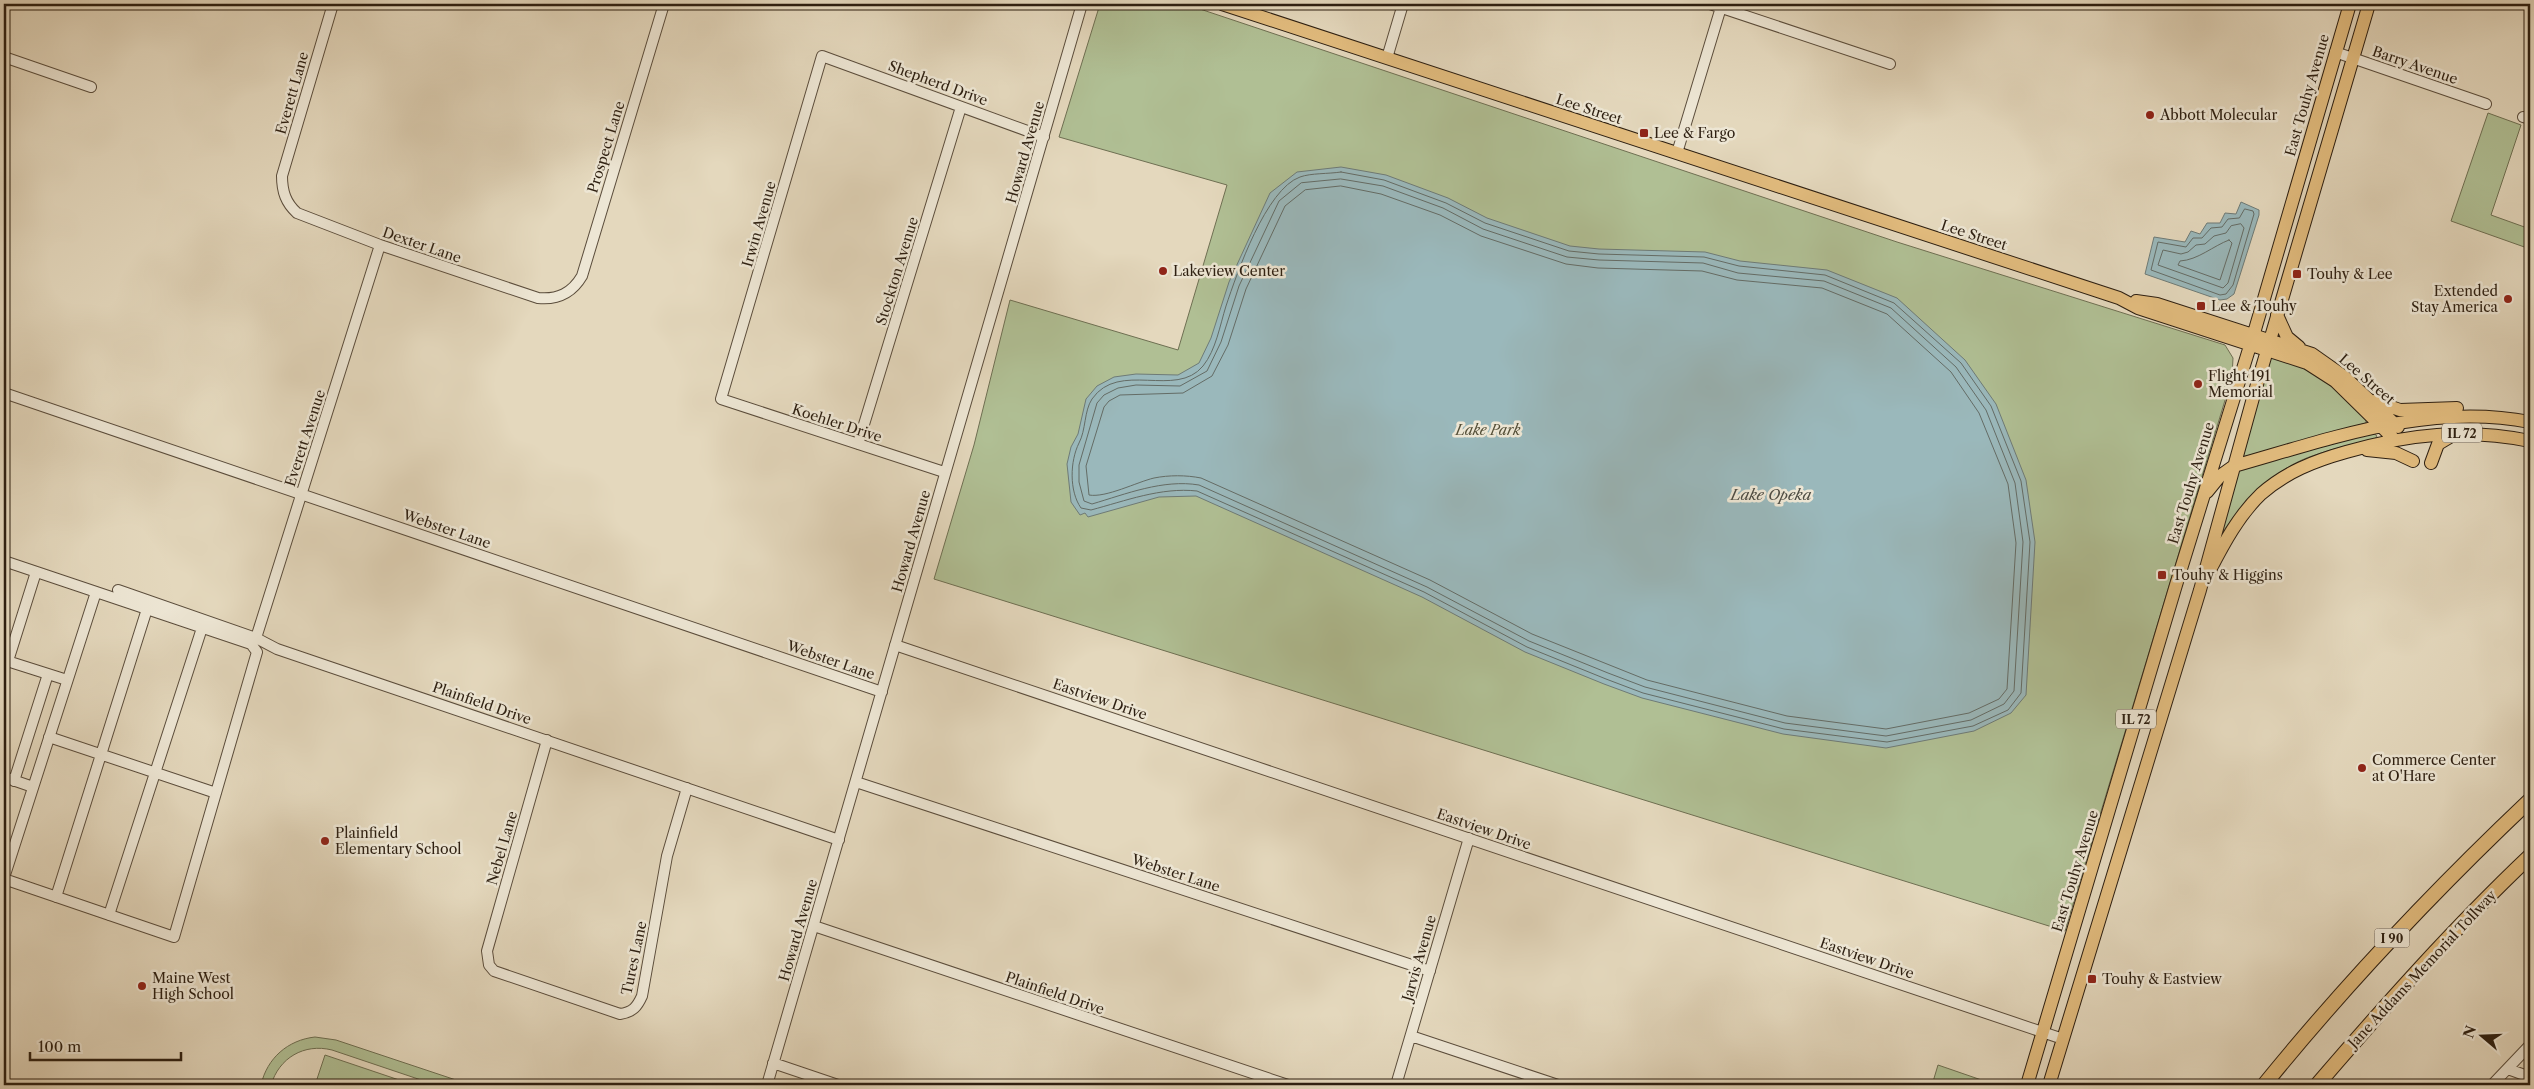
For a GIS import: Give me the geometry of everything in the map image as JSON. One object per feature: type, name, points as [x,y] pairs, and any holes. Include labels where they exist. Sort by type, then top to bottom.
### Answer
[{"type":"highway","name":"I 90","points":[[2264,1085],[2363,969],[2442,885],[2530,800]]},
{"type":"highway","name":"Jane Addams Memorial Tollway","points":[[2317,1085],[2384,1006],[2440,946],[2530,856]]},
{"type":"main road","name":"Lee Street","points":[[1222,4],[2119,298],[2157,304],[2269,344],[2301,348],[2333,367],[2408,437]]},
{"type":"main road","name":"East Touhy Avenue","points":[[2027,1085],[2200,506],[2252,339],[2350,4]]},
{"type":"main road","points":[[2049,1085],[2102,905],[2200,590],[2277,314],[2369,4]]},
{"type":"main road","points":[[2277,314],[2287,337],[2301,348]]},
{"type":"main road","name":"Lee Street","points":[[2269,344],[2307,363],[2335,381],[2394,439]]},
{"type":"main road","points":[[2369,399],[2381,405],[2400,410],[2457,408],[2471,415]]},
{"type":"main road","name":"Lee Street","points":[[2381,426],[2424,418],[2471,415],[2530,422]]},
{"type":"main road","name":"IL 72","points":[[2200,506],[2210,487],[2234,466],[2381,426]]},
{"type":"main road","points":[[2431,463],[2438,444],[2458,433]]},
{"type":"main road","name":"IL 72","points":[[2200,590],[2242,516],[2263,493],[2304,466],[2357,449],[2408,437],[2479,433],[2530,441]]},
{"type":"main road","points":[[2357,449],[2390,452],[2413,461]]},
{"type":"street","name":"Everett Lane","points":[[282,191],[282,176],[332,4]]},
{"type":"street","name":"Prospect Lane","points":[[566,293],[574,288],[582,276],[664,4]]},
{"type":"street","name":"Howard Avenue","points":[[767,1085],[896,645],[944,472],[1082,4]]},
{"type":"street","points":[[1387,58],[1404,4]]},
{"type":"street","points":[[1710,4],[1721,6],[1890,64]]},
{"type":"street","points":[[1677,153],[1721,6]]},
{"type":"street","name":"Barry Avenue","points":[[2335,52],[2486,104]]},
{"type":"street","name":"Shepherd Drive","points":[[822,56],[1044,137]]},
{"type":"street","name":"Irwin Avenue","points":[[722,399],[822,56]]},
{"type":"street","points":[[4,58],[91,87]]},
{"type":"street","name":"Stockton Avenue","points":[[858,444],[961,106]]},
{"type":"street","name":"Dexter Lane","points":[[282,191],[297,214],[380,245],[538,298],[549,299],[566,293]]},
{"type":"street","name":"Everett Avenue","points":[[256,638],[380,245]]},
{"type":"street","name":"Webster Lane","points":[[4,393],[882,692]]},
{"type":"street","name":"Koehler Drive","points":[[722,399],[944,472]]},
{"type":"street","points":[[4,561],[251,644],[257,652],[174,937],[4,879],[96,592]]},
{"type":"street","points":[[36,572],[6,661],[67,680]]},
{"type":"street","name":"Plainfield Drive","points":[[118,590],[256,638],[278,649],[839,840]]},
{"type":"street","points":[[56,897],[147,609]]},
{"type":"street","points":[[109,915],[202,628]]},
{"type":"street","name":"Eastview Drive","points":[[896,645],[2063,1039]]},
{"type":"street","points":[[14,781],[48,674]]},
{"type":"street","points":[[49,737],[216,793]]},
{"type":"street","name":"Nebel Lane","points":[[489,964],[487,951],[548,740]]},
{"type":"street","points":[[4,777],[33,787]]},
{"type":"street","name":"Webster Lane","points":[[856,782],[1430,971]]},
{"type":"street","name":"Tures Lane","points":[[489,964],[494,971],[620,1014],[630,1012],[638,1005],[642,996],[667,856],[687,788]]},
{"type":"street","name":"Jarvis Avenue","points":[[1396,1085],[1469,838]]},
{"type":"street","name":"Plainfield Drive","points":[[814,926],[1288,1085]]},
{"type":"street","points":[[1411,1036],[1558,1085]]},
{"type":"street","points":[[2492,1085],[2530,1045]]},
{"type":"street","points":[[774,1063],[838,1085]]},
{"type":"street","points":[[2508,1069],[2530,1077]]},
{"type":"green space","name":"Lake Park","points":[[1100,4],[1185,4],[1897,242],[2225,345],[2233,358],[2232,377],[2065,931],[934,579],[974,445],[1010,300],[1178,350],[1227,185],[1059,137]]},
{"type":"green space","points":[[2488,113],[2521,125],[2491,215],[2530,229],[2530,249],[2451,221]]},
{"type":"green space","points":[[2270,356],[2301,367],[2324,380],[2366,420],[2366,423],[2243,457]]},
{"type":"green space","points":[[2373,433],[2377,436],[2375,439],[2337,448],[2286,468],[2249,499],[2220,536],[2237,470]]},
{"type":"green space","points":[[315,1037],[336,1040],[471,1085],[436,1085],[322,1048],[303,1051],[294,1055],[280,1067],[271,1085],[261,1085],[268,1067],[280,1052],[296,1042]]},
{"type":"green space","points":[[325,1055],[414,1085],[315,1085]]},
{"type":"green space","points":[[1938,1065],[1996,1085],[1932,1085]]},
{"type":"water","name":"Lake Opeka","points":[[1341,167],[1386,175],[1448,198],[1487,218],[1570,246],[1599,249],[1705,252],[1740,261],[1827,270],[1897,298],[1965,360],[1996,404],[2026,480],[2035,542],[2026,695],[2011,713],[1974,731],[1886,748],[1783,734],[1642,698],[1525,652],[1422,597],[1196,496],[1159,497],[1088,517],[1085,513],[1080,515],[1071,502],[1067,464],[1071,447],[1078,434],[1086,399],[1097,386],[1114,377],[1136,374],[1178,375],[1199,363],[1211,338],[1229,282],[1270,193],[1297,172]]},
{"type":"water","points":[[2241,202],[2259,210],[2259,215],[2234,294],[2227,299],[2220,300],[2145,274],[2154,237],[2185,242],[2191,231],[2200,234],[2207,223],[2220,223],[2225,213],[2236,214]]},
{"type":"place","name":"Abbott Molecular","points":[[2150,115]]},
{"type":"place","name":"Lee & Fargo","points":[[1644,133]]},
{"type":"place","name":"Lakeview Center","points":[[1163,271]]},
{"type":"place","name":"Touhy & Lee","points":[[2297,274]]},
{"type":"place","name":"Extended Stay America","points":[[2508,299]]},
{"type":"place","name":"Lee & Touhy","points":[[2201,306]]},
{"type":"place","name":"Flight 191 Memorial","points":[[2198,384]]},
{"type":"place","name":"Touhy & Higgins","points":[[2162,575]]},
{"type":"place","name":"Commerce Center at O'Hare","points":[[2362,768]]},
{"type":"place","name":"Plainfield Elementary School","points":[[325,841]]},
{"type":"place","name":"Touhy & Eastview","points":[[2092,979]]},
{"type":"place","name":"Maine West High School","points":[[142,986]]}]
